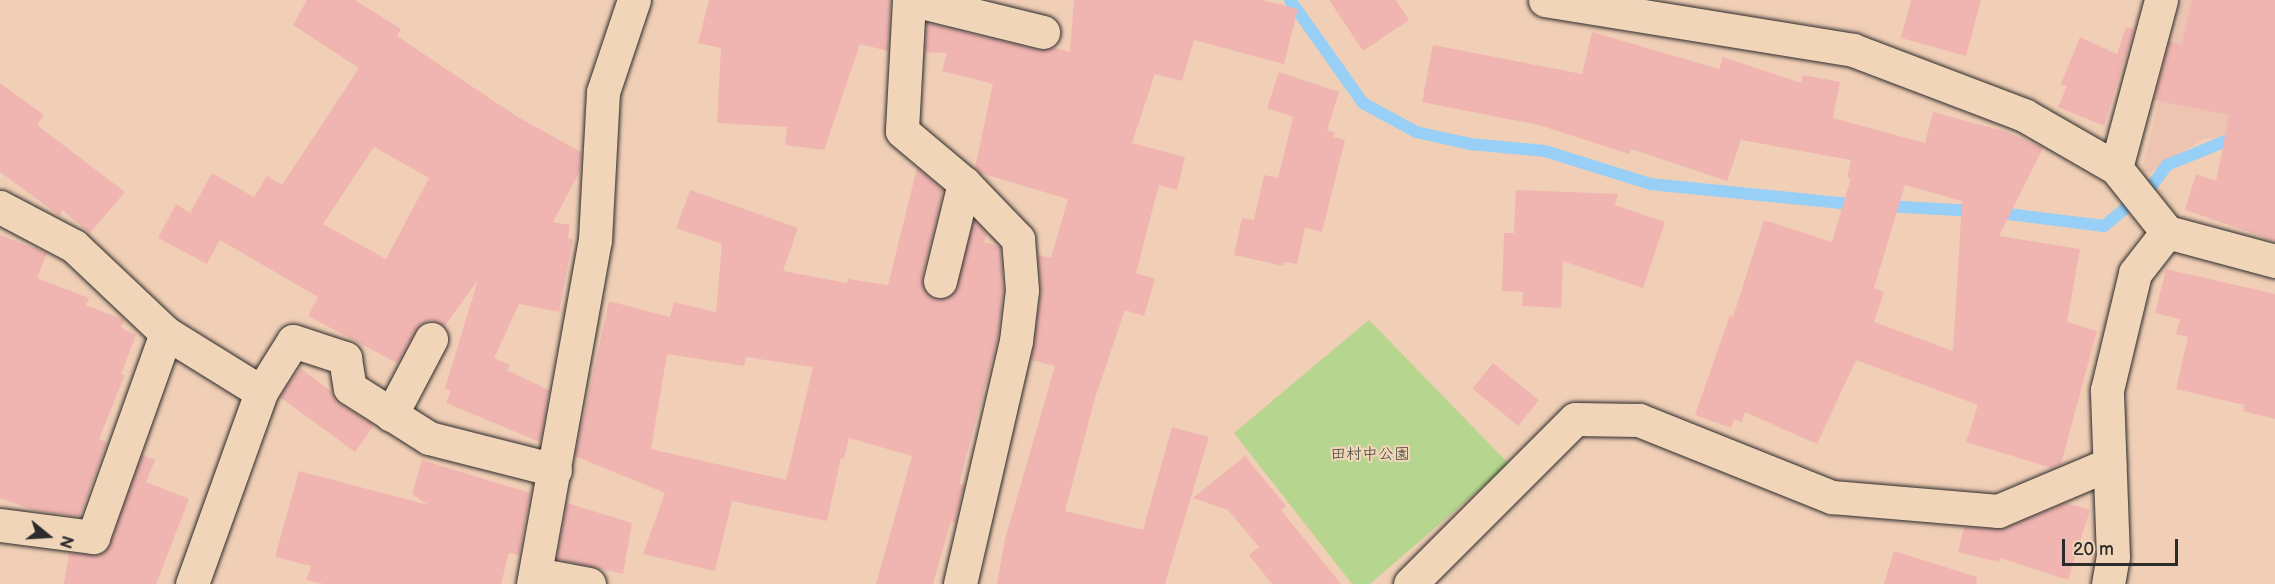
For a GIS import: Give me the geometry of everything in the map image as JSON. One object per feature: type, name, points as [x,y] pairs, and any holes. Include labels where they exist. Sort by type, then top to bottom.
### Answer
[{"type":"street","points":[[589,584],[535,579],[595,240],[603,93],[633,0]]},
{"type":"street","points":[[960,584],[1016,341],[1022,290],[1018,239],[964,183],[902,131],[911,0],[1043,32]]},
{"type":"street","points":[[1545,0],[1853,50],[2024,115],[2116,168],[2167,232],[2275,261]]},
{"type":"street","points":[[2116,168],[2161,0]]},
{"type":"street","points":[[940,281],[964,183]]},
{"type":"street","points":[[0,207],[74,246],[166,333],[261,392]]},
{"type":"street","points":[[2108,584],[2113,557],[2107,390],[2134,273],[2167,232]]},
{"type":"street","points":[[0,525],[93,537],[166,333]]},
{"type":"street","points":[[391,415],[431,339]]},
{"type":"street","points":[[192,584],[261,392],[293,341],[345,358],[350,388],[429,438],[555,470]]},
{"type":"street","points":[[1410,584],[1575,419],[1639,420],[1832,497],[1998,511],[2109,464]]},
{"type":"shaded area","points":[[2183,0],[2275,0],[2263,135],[2205,138],[2150,173],[2142,171]]},
{"type":"green space","name":"田村中公園","points":[[1369,320],[1509,464],[1370,584],[1352,584],[1234,433]]},
{"type":"building","points":[[307,0],[355,0],[401,29],[397,36],[516,116],[581,152],[580,171],[553,222],[570,225],[568,238],[573,239],[559,312],[519,304],[494,358],[510,365],[507,370],[549,390],[540,442],[446,403],[451,391],[445,388],[478,280],[444,327],[431,320],[421,324],[397,363],[308,316],[318,297],[220,240],[207,264],[158,238],[176,204],[190,213],[212,173],[254,197],[267,176],[282,185],[359,68],[293,25]],"holes":[[[374,147],[429,178],[386,259],[323,224]]]},
{"type":"building","points":[[709,0],[890,0],[888,51],[860,44],[824,150],[785,145],[787,127],[717,123],[721,48],[698,43]]},
{"type":"building","points":[[1074,0],[1262,0],[1298,9],[1284,64],[1194,40],[1182,81],[1155,74],[1132,143],[1185,157],[1177,190],[1159,185],[1136,273],[1155,279],[1144,316],[1125,310],[1095,398],[1065,511],[1143,530],[1172,427],[1209,437],[1165,584],[997,584],[1005,539],[1055,366],[1031,360],[1041,292],[1038,255],[1051,258],[1068,199],[980,173],[975,168],[993,84],[942,71],[947,53],[925,52],[927,23],[1039,50],[1055,48],[1070,52]]},
{"type":"building","points":[[1329,0],[1396,0],[1409,20],[1363,51]]},
{"type":"building","points":[[1911,0],[1981,0],[1966,56],[1901,38]]},
{"type":"building","points":[[2192,0],[2275,0],[2275,241],[2185,210],[2196,174],[2216,181],[2229,115],[2154,100],[2169,41],[2182,45]]},
{"type":"building","points":[[2126,27],[2134,29],[2104,126],[2058,107],[2067,86],[2061,84],[2080,37],[2117,54]]},
{"type":"building","points":[[1592,32],[1719,69],[1723,57],[1801,83],[1803,75],[1840,82],[1833,118],[1925,143],[1933,112],[2007,132],[2043,148],[1999,236],[2080,249],[2067,322],[2097,331],[2061,464],[2052,468],[1966,442],[1978,405],[1856,360],[1817,444],[1745,412],[1742,422],[1734,419],[1731,428],[1695,415],[1730,315],[1733,317],[1764,220],[1832,242],[1851,178],[1847,177],[1851,160],[1741,140],[1727,181],[1631,149],[1629,154],[1539,125],[1422,102],[1433,45],[1582,74]],"holes":[[[1905,185],[1962,201],[1953,351],[1874,322],[1884,292],[1874,288]]]},
{"type":"building","points":[[1279,72],[1339,92],[1327,130],[1335,132],[1333,137],[1345,140],[1322,232],[1305,228],[1297,264],[1284,262],[1283,266],[1234,255],[1242,218],[1254,220],[1264,175],[1278,178],[1293,117],[1267,108]]},
{"type":"building","points":[[0,83],[44,115],[37,125],[125,192],[90,233],[62,210],[60,216],[0,172]]},
{"type":"building","points":[[917,168],[943,190],[922,277],[927,294],[936,299],[954,293],[974,220],[987,234],[984,242],[1000,247],[1003,290],[998,338],[959,484],[964,485],[955,522],[951,521],[933,584],[876,584],[912,456],[849,438],[844,459],[841,458],[827,521],[732,501],[715,571],[643,554],[665,493],[575,456],[609,301],[670,317],[674,302],[716,312],[722,244],[676,228],[690,190],[798,228],[783,271],[847,283],[848,279],[888,285]],"holes":[[[667,354],[744,366],[746,357],[813,367],[786,480],[651,449]]]},
{"type":"building","points":[[1516,190],[1618,194],[1615,205],[1665,222],[1643,288],[1563,261],[1561,308],[1522,306],[1523,292],[1502,291],[1504,233],[1514,233]]},
{"type":"building","points":[[0,235],[47,253],[37,278],[89,298],[86,305],[124,320],[121,328],[136,335],[121,374],[125,375],[99,439],[107,442],[80,516],[36,511],[0,498]]},
{"type":"building","points":[[2166,269],[2275,294],[2275,419],[2243,411],[2244,405],[2176,389],[2188,337],[2176,334],[2180,319],[2155,313]]},
{"type":"building","points":[[1493,363],[1539,400],[1518,426],[1472,389]]},
{"type":"building","points":[[300,368],[331,391],[340,404],[374,425],[355,452],[280,397]]},
{"type":"building","points":[[142,455],[155,460],[146,482],[189,499],[156,584],[64,584],[69,553],[98,555],[110,544]]},
{"type":"building","points":[[1245,456],[1286,506],[1281,510],[1341,584],[1272,584],[1249,555],[1259,547],[1228,510],[1193,498]]},
{"type":"building","points":[[422,460],[530,493],[519,555],[509,553],[501,584],[324,584],[306,580],[311,566],[275,557],[299,471],[428,505],[412,494]]},
{"type":"building","points":[[567,503],[632,523],[623,574],[557,559]]},
{"type":"building","points":[[2066,503],[2090,510],[2068,580],[2000,558],[1999,562],[1958,552],[1964,527],[2005,528]]},
{"type":"building","points":[[1894,551],[1977,577],[1976,584],[1884,584]]},
{"type":"waterway","points":[[1290,0],[1363,103],[1416,132],[1470,144],[1545,151],[1650,184],[1859,205]]},
{"type":"waterway","points":[[1993,212],[2104,226],[2151,187],[2167,165],[2226,141],[2240,142]]},
{"type":"waterway","points":[[1883,206],[1976,211]]}]
